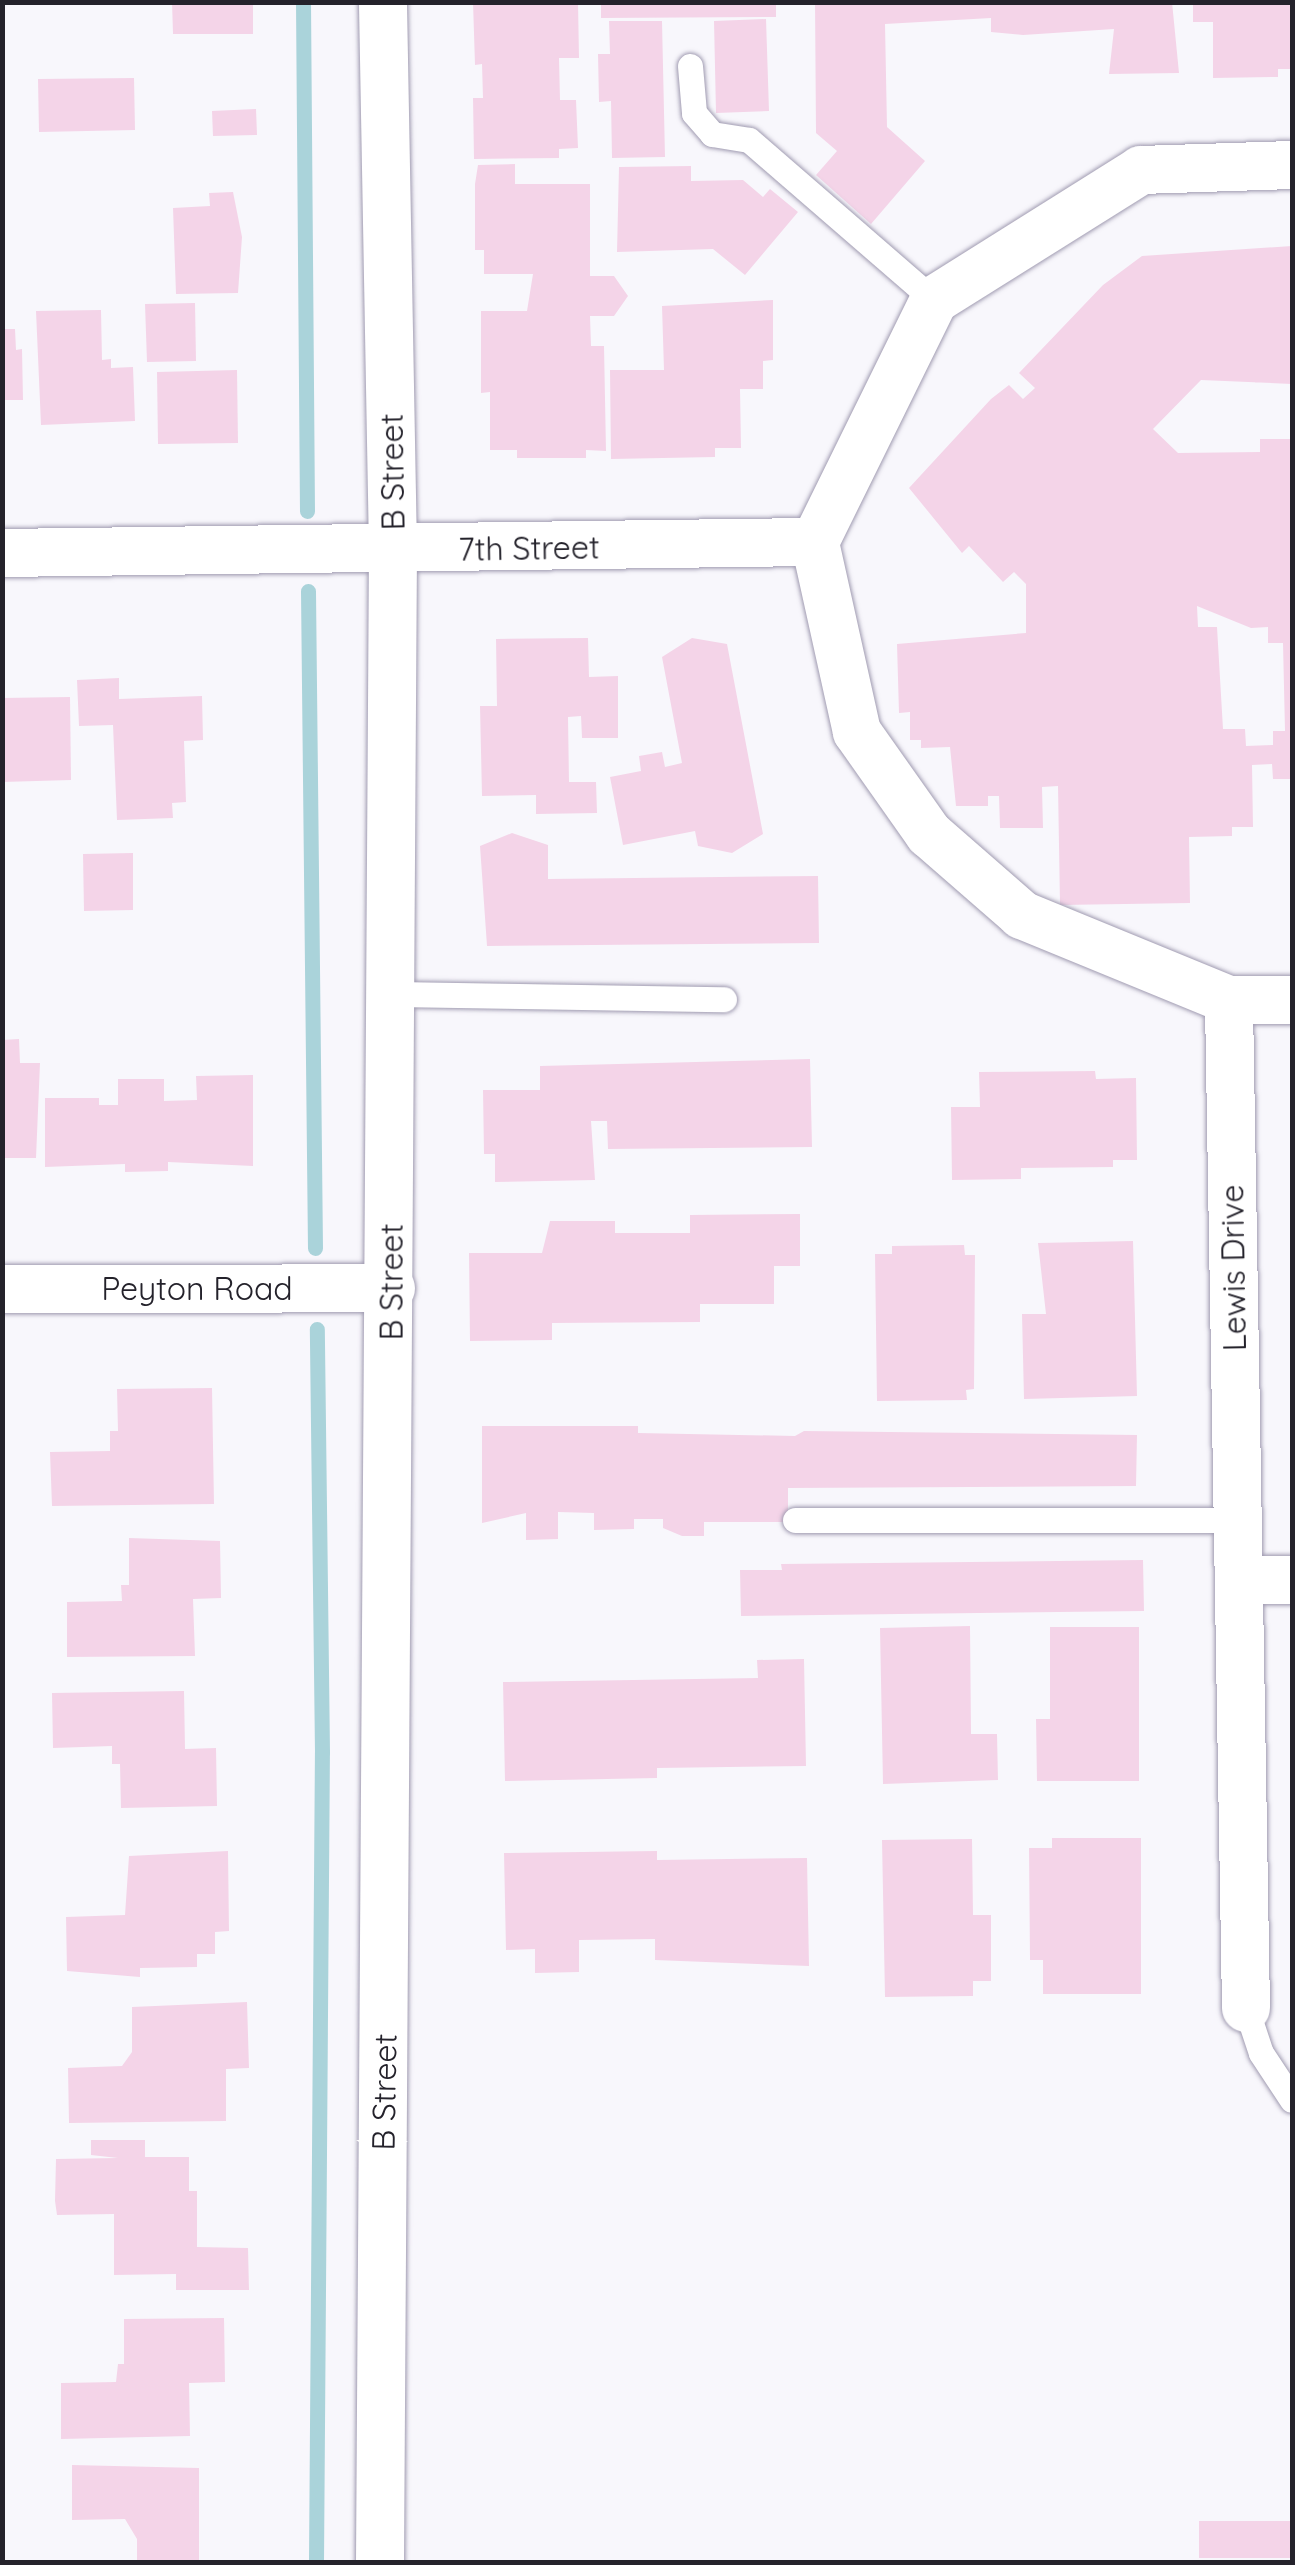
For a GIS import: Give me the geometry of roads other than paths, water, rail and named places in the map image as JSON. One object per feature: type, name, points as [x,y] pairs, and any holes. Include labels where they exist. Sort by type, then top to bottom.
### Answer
[{"type":"street","name":"B Street","points":[[380,2562],[393,550],[383,2]]},
{"type":"street","points":[[1292,165],[1141,170],[934,300],[815,542],[858,732],[930,834],[1022,915],[1229,1000],[1292,1000]]},
{"type":"street","name":"7th Street","points":[[2,553],[815,542]]},
{"type":"street","name":"Lewis Drive","points":[[1229,1000],[1246,2008]]},
{"type":"street","name":"Peyton Road","points":[[2,1288],[391,1288]]},
{"type":"street","points":[[1239,1580],[1292,1580]]},
{"type":"lane","points":[[690,66],[694,113],[712,134],[749,140],[934,300]]},
{"type":"lane","points":[[392,994],[724,999]]},
{"type":"lane","points":[[795,1520],[1238,1520]]},
{"type":"lane","points":[[1246,2008],[1262,2053],[1292,2100]]},
{"type":"waterway","points":[[303,2],[307,511]]},
{"type":"waterway","points":[[308,591],[315,1248]]},
{"type":"waterway","points":[[316,2562],[322,1752],[317,1329]]}]
